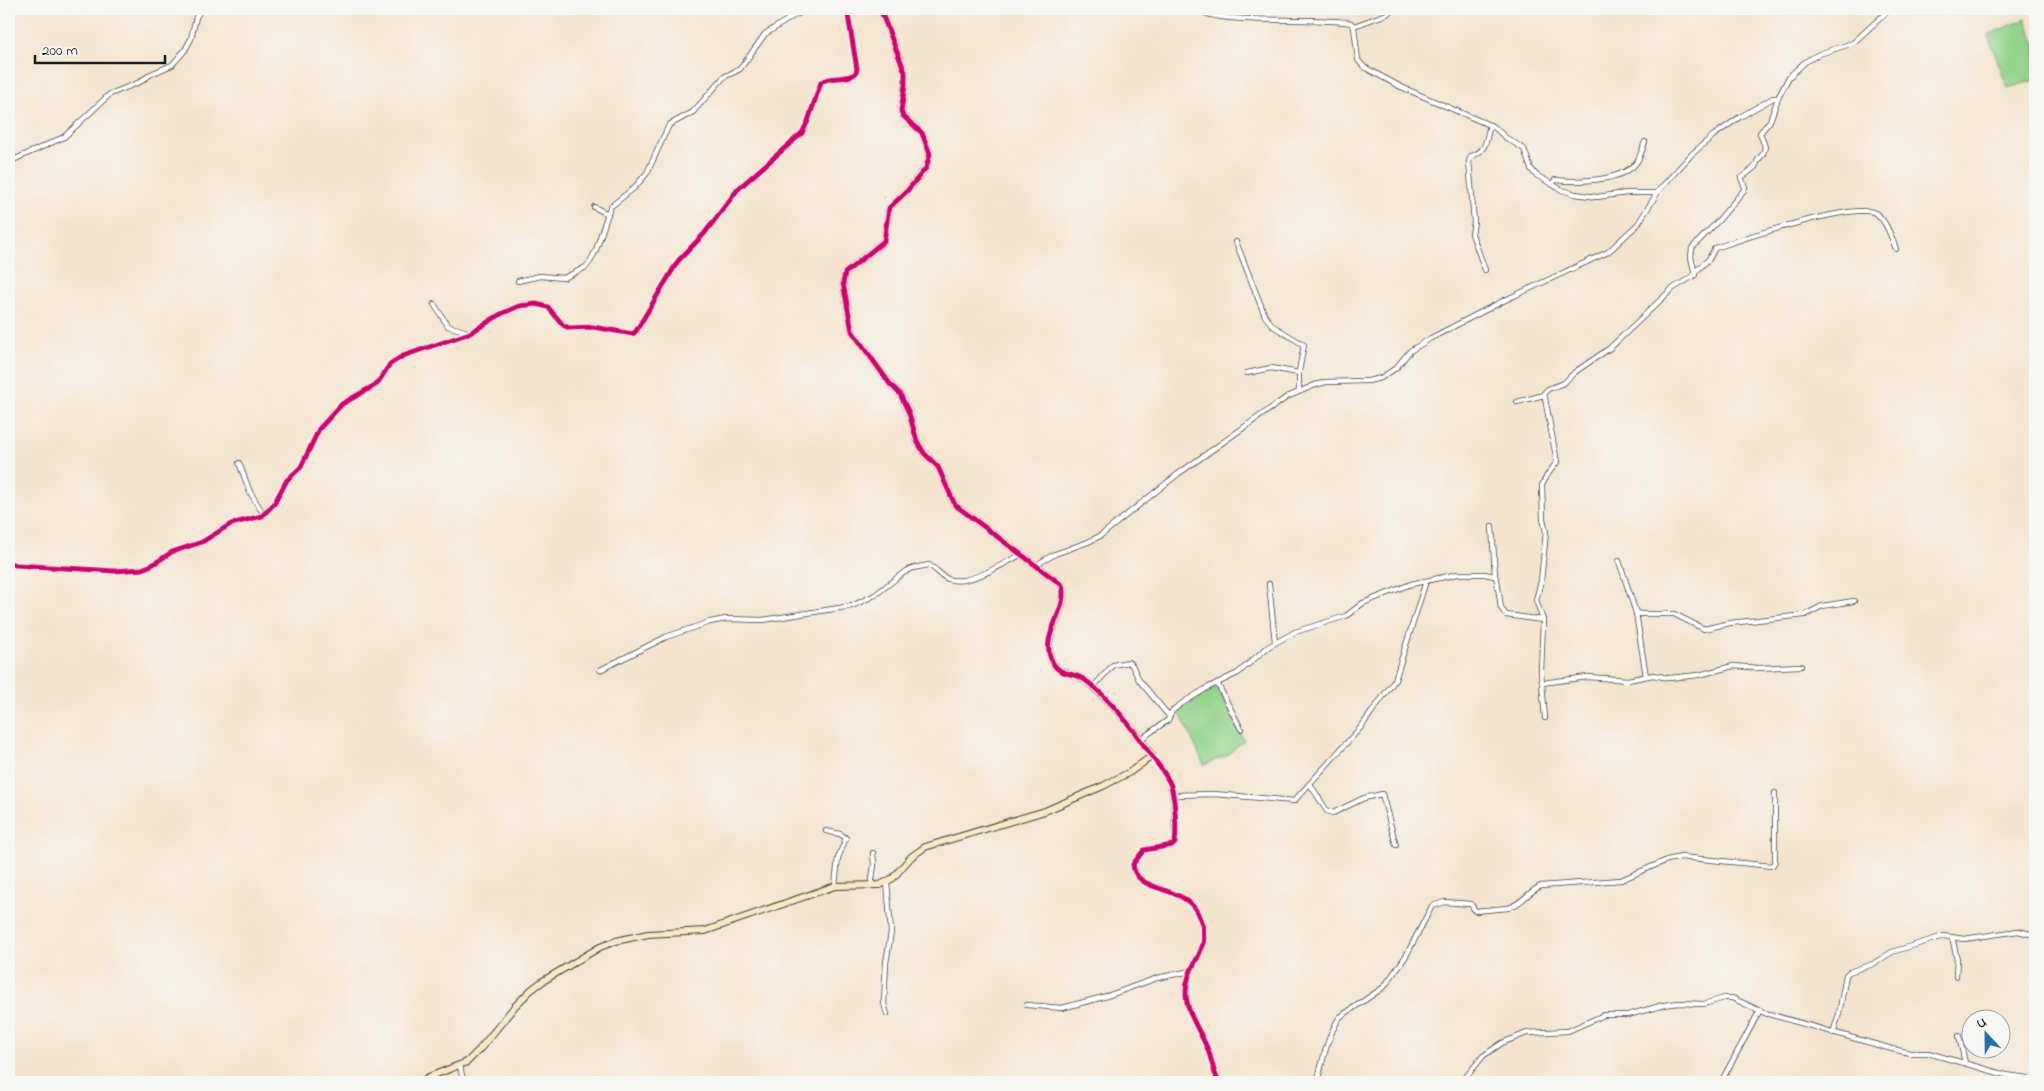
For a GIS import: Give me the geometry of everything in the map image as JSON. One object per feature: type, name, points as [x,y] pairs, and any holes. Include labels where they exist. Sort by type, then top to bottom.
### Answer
[{"type":"street","points":[[9,162],[64,137],[110,94],[140,82],[151,74],[172,65],[185,50],[191,39],[196,17],[201,9]]},
{"type":"street","points":[[518,281],[540,276],[564,278],[586,267],[596,250],[612,204],[634,188],[647,173],[668,125],[692,112],[724,77],[740,68],[759,41],[770,30],[810,9]]},
{"type":"street","points":[[9,562],[16,565],[114,571],[137,570],[152,565],[172,552],[202,542],[235,522],[264,515],[277,500],[287,480],[301,467],[316,433],[338,408],[377,384],[388,366],[397,358],[470,333],[510,310],[536,304],[548,307],[563,325],[569,328],[593,327],[628,335],[635,333],[678,261],[704,234],[720,211],[744,183],[802,133],[821,82],[829,78],[850,77],[856,73],[847,9]]},
{"type":"street","points":[[880,9],[905,72],[901,111],[903,116],[922,134],[930,154],[926,168],[907,191],[889,208],[884,240],[845,273],[843,283],[852,330],[890,384],[900,394],[917,441],[924,453],[938,466],[955,505],[1060,582],[1063,588],[1063,597],[1049,642],[1051,659],[1060,671],[1084,679],[1115,708],[1161,766],[1170,784],[1173,796],[1175,843],[1173,845],[1144,850],[1133,864],[1133,872],[1141,881],[1176,893],[1192,904],[1200,921],[1204,938],[1203,950],[1191,971],[1186,993],[1188,1007],[1208,1051],[1219,1082]]},
{"type":"street","points":[[1198,9],[1210,15],[1246,20],[1347,22],[1354,26],[1387,14],[1392,9]]},
{"type":"street","points":[[1695,272],[1691,257],[1692,248],[1744,190],[1745,187],[1741,178],[1754,168],[1764,154],[1765,146],[1760,134],[1770,121],[1786,81],[1805,62],[1824,52],[1853,43],[1890,9]]},
{"type":"street","points":[[1354,26],[1357,56],[1364,67],[1399,86],[1490,125],[1506,139],[1522,147],[1526,152],[1534,174],[1552,184],[1568,192],[1590,197],[1627,193],[1657,193]]},
{"type":"street","points":[[1036,565],[1055,554],[1094,540],[1214,448],[1287,397],[1326,382],[1368,381],[1385,376],[1396,368],[1410,351],[1431,338],[1503,301],[1608,252],[1645,216],[1657,193],[1692,154],[1714,135],[1745,114],[1773,98],[1778,98]]},
{"type":"street","points":[[1485,270],[1472,234],[1474,222],[1469,160],[1471,156],[1482,151],[1490,125]]},
{"type":"street","points":[[1552,184],[1555,180],[1587,180],[1621,173],[1636,162],[1645,142]]},
{"type":"street","points":[[594,207],[608,214]]},
{"type":"street","points":[[1517,402],[1544,395],[1548,389],[1564,383],[1575,372],[1610,348],[1672,289],[1693,276],[1717,247],[1821,217],[1840,213],[1869,211],[1877,214],[1884,223],[1896,249]]},
{"type":"street","points":[[1236,242],[1265,316],[1273,326],[1304,345],[1299,373],[1299,391]]},
{"type":"street","points":[[434,304],[448,326],[470,333]]},
{"type":"street","points":[[1247,373],[1271,368],[1299,373]]},
{"type":"street","points":[[1544,395],[1557,462],[1542,485],[1543,518],[1546,532],[1542,581],[1536,603],[1543,620],[1542,683],[1545,718]]},
{"type":"street","points":[[240,463],[250,492],[264,515]]},
{"type":"street","points":[[1492,526],[1495,576],[1499,585],[1501,608],[1506,615],[1543,620]]},
{"type":"street","points":[[600,670],[666,637],[710,622],[726,619],[763,620],[844,609],[866,600],[900,575],[914,568],[929,565],[948,579],[960,580],[984,573],[1022,554]]},
{"type":"street","points":[[1619,561],[1636,613],[1646,676]]},
{"type":"street","points":[[1141,739],[1165,722],[1181,704],[1241,671],[1275,642],[1295,632],[1346,616],[1360,604],[1399,588],[1458,574],[1495,576]]},
{"type":"street","points":[[1173,796],[1241,795],[1292,803],[1361,727],[1395,680],[1426,581]]},
{"type":"street","points":[[1269,584],[1275,642]]},
{"type":"street","points":[[1636,613],[1674,614],[1704,629],[1730,623],[1805,615],[1822,606],[1854,601]]},
{"type":"street","points":[[1092,687],[1113,665],[1128,662],[1132,665],[1139,680],[1169,716]]},
{"type":"street","points":[[1542,683],[1588,677],[1631,680],[1646,676],[1669,678],[1699,675],[1733,666],[1758,668],[1801,666]]},
{"type":"street","points":[[1217,683],[1240,729]]},
{"type":"street","points":[[420,1082],[460,1065],[473,1057],[502,1021],[542,980],[600,947],[616,941],[648,934],[706,931],[835,886],[870,886],[887,882],[893,878],[911,857],[924,847],[1045,811],[1103,786],[1130,772],[1152,756]]},
{"type":"street","points":[[1310,784],[1327,811],[1333,814],[1364,798],[1382,794],[1396,845]]},
{"type":"street","points":[[1317,1082],[1327,1047],[1340,1017],[1384,987],[1406,956],[1432,906],[1444,902],[1471,904],[1475,911],[1508,908],[1513,907],[1534,889],[1541,886],[1621,880],[1667,860],[1682,857],[1772,866],[1775,861],[1775,793]]},
{"type":"street","points":[[826,832],[840,834],[846,838],[838,858],[835,886]]},
{"type":"street","points":[[870,886],[874,865],[873,853]]},
{"type":"street","points":[[887,882],[891,932],[886,963],[884,1004],[887,1014]]},
{"type":"street","points":[[1833,1033],[1839,1014],[1846,975],[1849,972],[1873,964],[1892,952],[1922,941],[1944,936],[1964,939],[2018,931],[2035,935]]},
{"type":"street","points":[[1952,936],[1957,959],[1956,976]]},
{"type":"street","points":[[1027,1005],[1062,1008],[1107,996],[1157,978],[1191,971]]},
{"type":"street","points":[[1462,1082],[1483,1056],[1502,1043],[1527,1033],[1568,1031],[1604,1015],[1628,1015],[1664,1005],[1679,1003],[1704,1004],[1724,998],[1732,998],[1760,1010],[1833,1033],[1901,1051],[1928,1053],[2006,1075],[2035,1079]]},
{"type":"street","points":[[1720,1082],[1760,1010]]},
{"type":"street","points":[[1959,1036],[1965,1062]]},
{"type":"street","points":[[460,1065],[464,1082]]},
{"type":"green space","points":[[2026,19],[2035,42],[2035,80],[2008,88],[1988,36]]},
{"type":"green space","points":[[1217,686],[1244,741],[1228,755],[1204,765],[1179,711]]},
{"type":"cycle path","points":[[9,563],[114,571],[142,569],[172,552],[202,542],[231,524],[262,516],[274,504],[287,480],[301,467],[319,429],[342,404],[377,384],[390,364],[403,356],[470,333],[501,314],[519,306],[536,304],[548,307],[563,325],[569,328],[593,327],[633,334],[678,261],[704,234],[738,189],[802,133],[821,82],[848,77],[856,73],[857,69],[847,9]]},
{"type":"cycle path","points":[[880,9],[905,72],[901,111],[903,116],[922,133],[930,154],[926,168],[907,191],[889,208],[884,241],[845,273],[843,283],[852,331],[890,384],[900,394],[909,413],[917,441],[924,453],[938,467],[955,505],[1062,585],[1062,604],[1049,640],[1049,650],[1054,665],[1061,671],[1085,680],[1104,696],[1128,724],[1169,781],[1175,806],[1175,843],[1173,845],[1144,850],[1133,864],[1136,874],[1142,881],[1182,897],[1191,904],[1198,914],[1203,927],[1204,938],[1199,955],[1187,981],[1186,993],[1188,1008],[1208,1050],[1215,1075],[1219,1082]]}]
